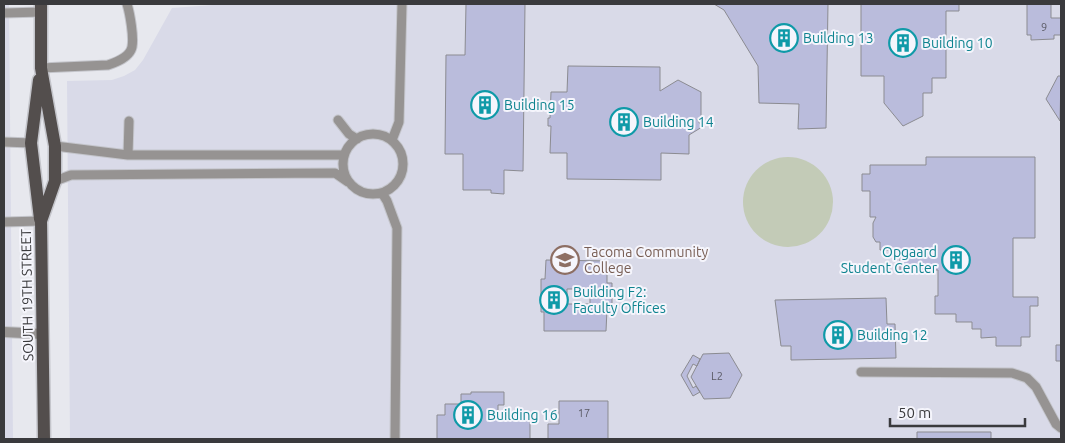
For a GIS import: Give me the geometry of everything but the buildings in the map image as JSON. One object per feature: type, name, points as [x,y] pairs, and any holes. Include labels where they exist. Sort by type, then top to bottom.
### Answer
[{"type":"main road","name":"SOUTH 19TH STREET","points":[[42,8],[40,68],[55,146],[55,181],[40,221],[44,439]]},
{"type":"main road","points":[[40,68],[31,143],[40,221]]},
{"type":"street","points":[[4,332],[43,334]]},
{"type":"lane","points":[[40,68],[108,66],[118,62],[132,48],[131,16],[127,4]]},
{"type":"lane","points":[[392,140],[399,122],[402,4]]},
{"type":"lane","points":[[4,13],[42,8]]},
{"type":"lane","points":[[338,120],[349,134],[357,139]]},
{"type":"lane","points":[[128,155],[129,121]]},
{"type":"lane","points":[[55,181],[71,175],[335,172],[355,189],[373,195],[390,189],[398,182],[402,172],[403,162],[400,152],[392,140],[377,134],[366,135],[357,139],[349,146],[342,164],[348,182]]},
{"type":"lane","points":[[4,142],[31,143]]},
{"type":"lane","points":[[55,146],[128,155],[344,155]]},
{"type":"lane","points":[[382,193],[397,228],[395,439]]},
{"type":"lane","points":[[4,222],[40,221]]},
{"type":"lane","points":[[861,372],[1012,374],[1027,378],[1036,387],[1056,424],[1061,428]]},
{"type":"shaded area","points":[[4,4],[9,4],[13,439],[4,439]]},
{"type":"shaded area","name":"Tacoma Community College","points":[[226,4],[1061,4],[1061,439],[70,439],[67,81],[112,80],[124,76],[135,70],[143,60],[172,8]]},
{"type":"green space","points":[[788,157],[805,161],[820,170],[829,185],[833,202],[829,219],[820,234],[805,243],[788,247],[771,243],[756,234],[747,219],[743,202],[747,185],[756,170],[771,161]]},
{"type":"place","name":"Building 13","points":[[784,38]]},
{"type":"place","name":"Building 10","points":[[903,43]]},
{"type":"place","name":"Building 15","points":[[485,105]]},
{"type":"place","name":"Building 14","points":[[624,122]]},
{"type":"place","name":"Tacoma Community College","points":[[565,260]]},
{"type":"place","name":"Opgaard Student Center","points":[[956,260]]},
{"type":"place","name":"Building F2: Faculty Offices","points":[[554,300]]},
{"type":"place","name":"Building 12","points":[[838,335]]},
{"type":"place","name":"Building 16","points":[[468,415]]}]
